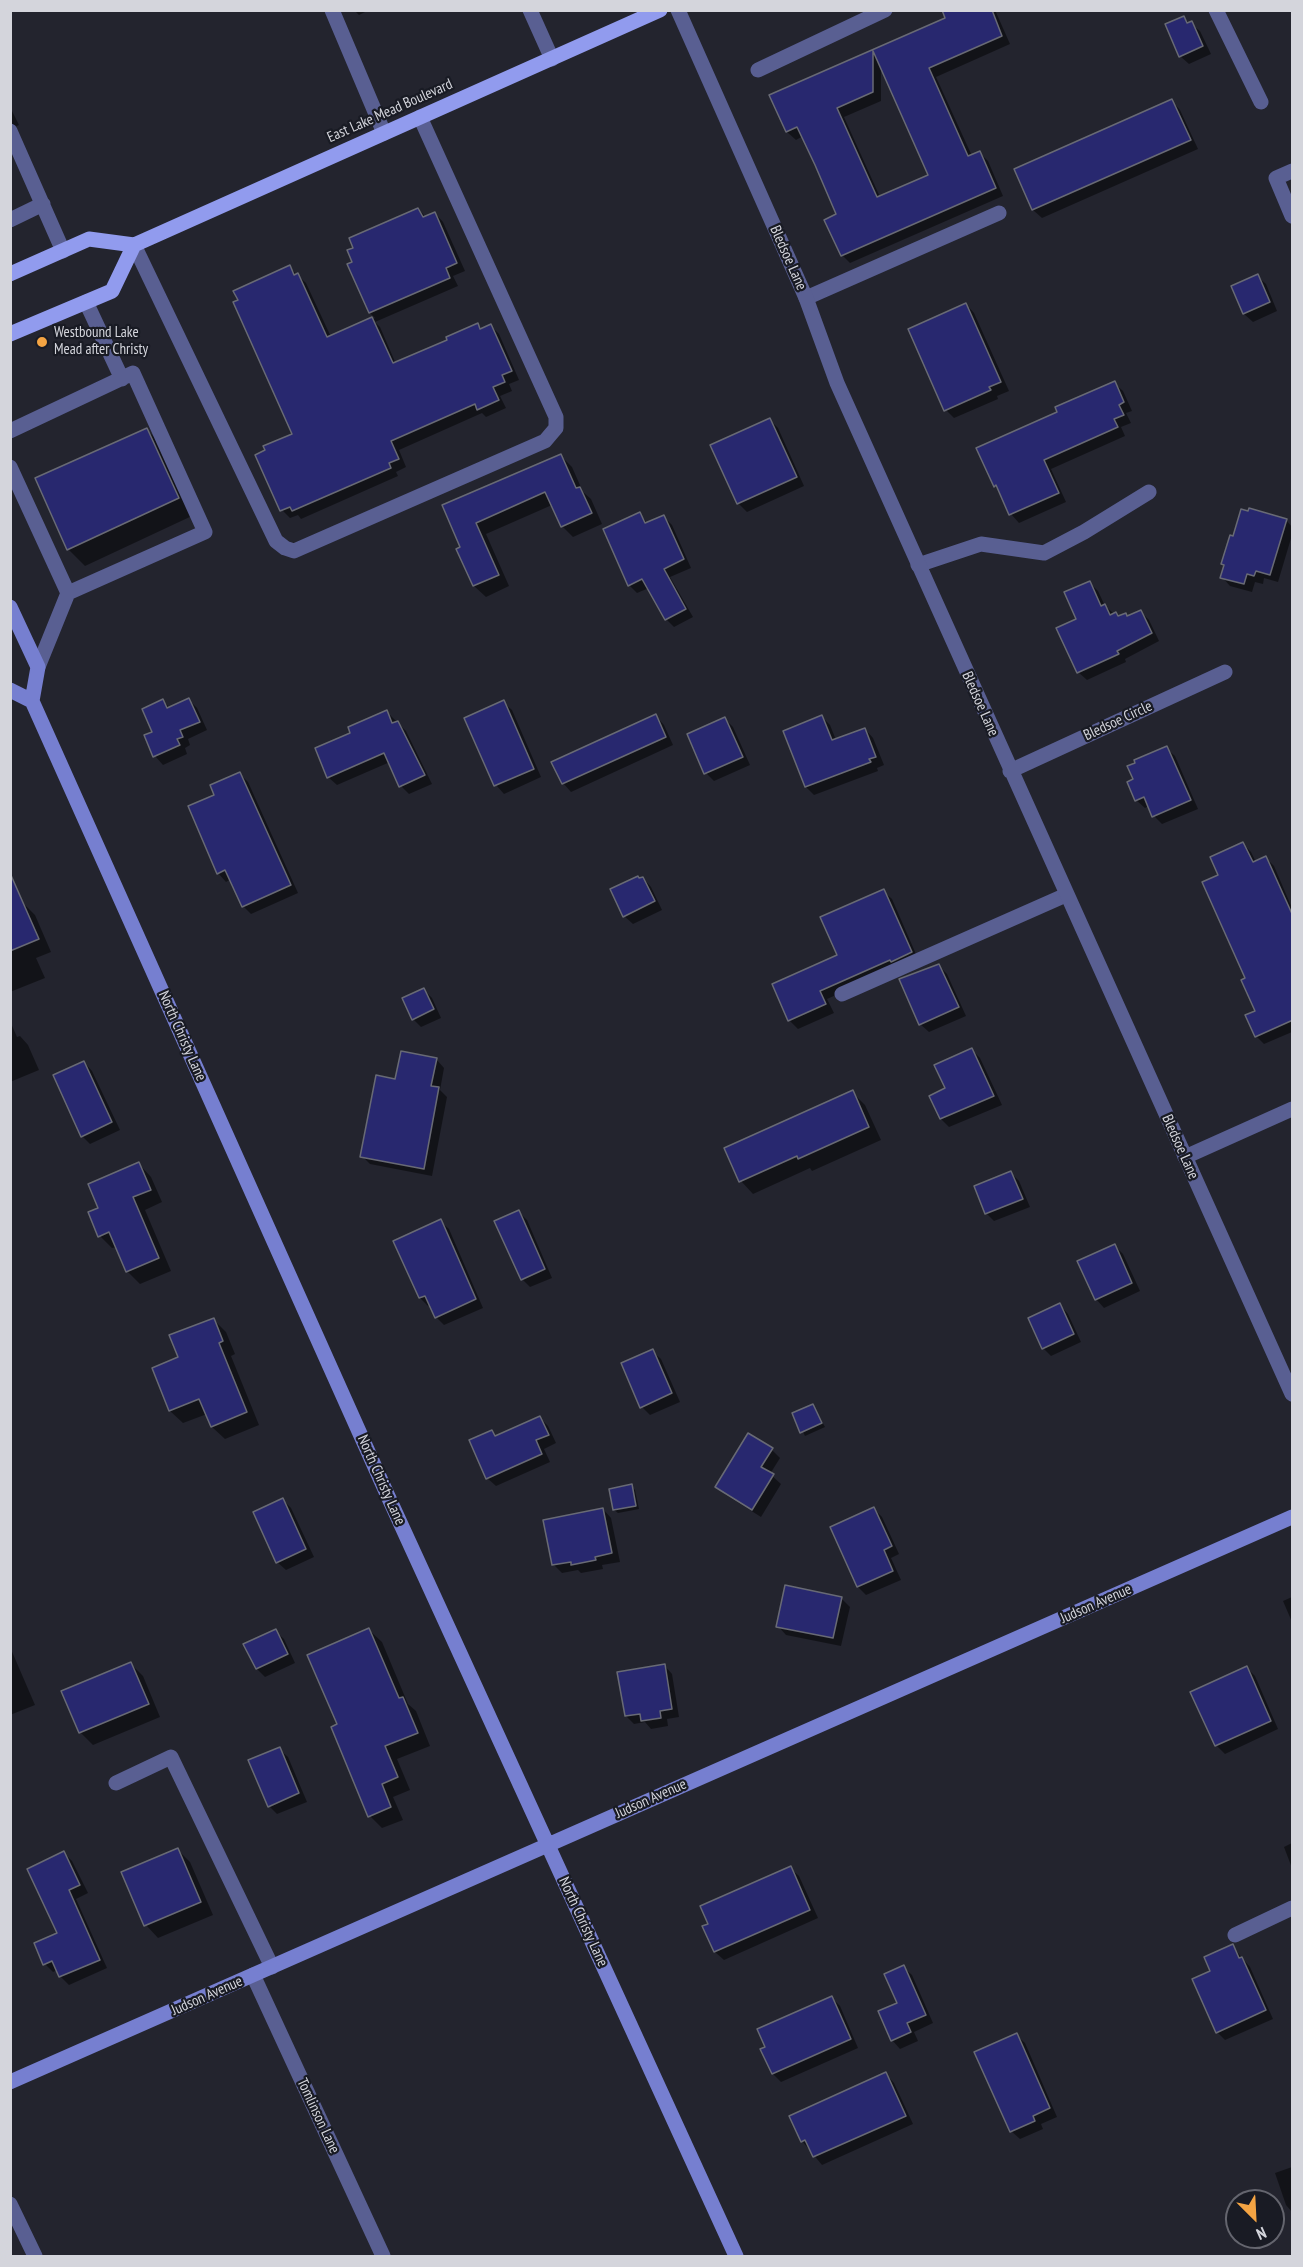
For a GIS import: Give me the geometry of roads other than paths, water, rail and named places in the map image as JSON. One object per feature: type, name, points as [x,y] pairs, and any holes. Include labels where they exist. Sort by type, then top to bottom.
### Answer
[{"type":"main road","name":"East Lake Mead Boulevard","points":[[134,245],[660,10]]},
{"type":"main road","points":[[10,274],[89,239],[134,245],[112,291],[10,334]]},
{"type":"street","points":[[332,10],[384,133]]},
{"type":"street","points":[[530,10],[552,59]]},
{"type":"street","name":"Bledsoe Lane","points":[[678,10],[806,298],[837,383],[1010,771],[1293,1394]]},
{"type":"street","points":[[758,70],[885,10]]},
{"type":"street","points":[[1216,10],[1261,102]]},
{"type":"street","points":[[134,245],[276,541],[285,548],[294,551],[545,441],[556,428],[556,417],[420,117]]},
{"type":"street","points":[[10,131],[63,251]]},
{"type":"street","points":[[1293,171],[1276,178],[1293,216]]},
{"type":"street","points":[[10,220],[43,204]]},
{"type":"street","points":[[806,298],[999,213]]},
{"type":"street","points":[[86,302],[122,379]]},
{"type":"street","points":[[10,431],[133,373],[205,532],[68,593],[38,667],[32,700],[10,690]]},
{"type":"street","points":[[10,467],[68,593]]},
{"type":"street","points":[[918,565],[981,544],[1044,553],[1084,532],[1149,492]]},
{"type":"street","points":[[10,607],[38,667]]},
{"type":"street","name":"Bledsoe Circle","points":[[1010,771],[1225,672]]},
{"type":"street","name":"North Christy Lane","points":[[32,700],[387,1494],[736,2256]]},
{"type":"street","points":[[842,994],[1066,895]]},
{"type":"street","points":[[1185,1157],[1293,1109]]},
{"type":"street","name":"Judson Avenue","points":[[10,2082],[1293,1517]]},
{"type":"street","points":[[116,1783],[171,1757],[272,1967]]},
{"type":"street","points":[[1235,1935],[1293,1908]]},
{"type":"street","name":"Tomlinson Lane","points":[[253,1975],[383,2256]]},
{"type":"street","points":[[10,2204],[34,2256]]},
{"type":"place","name":"Westbound Lake Mead after Christy","points":[[42,342]]}]
